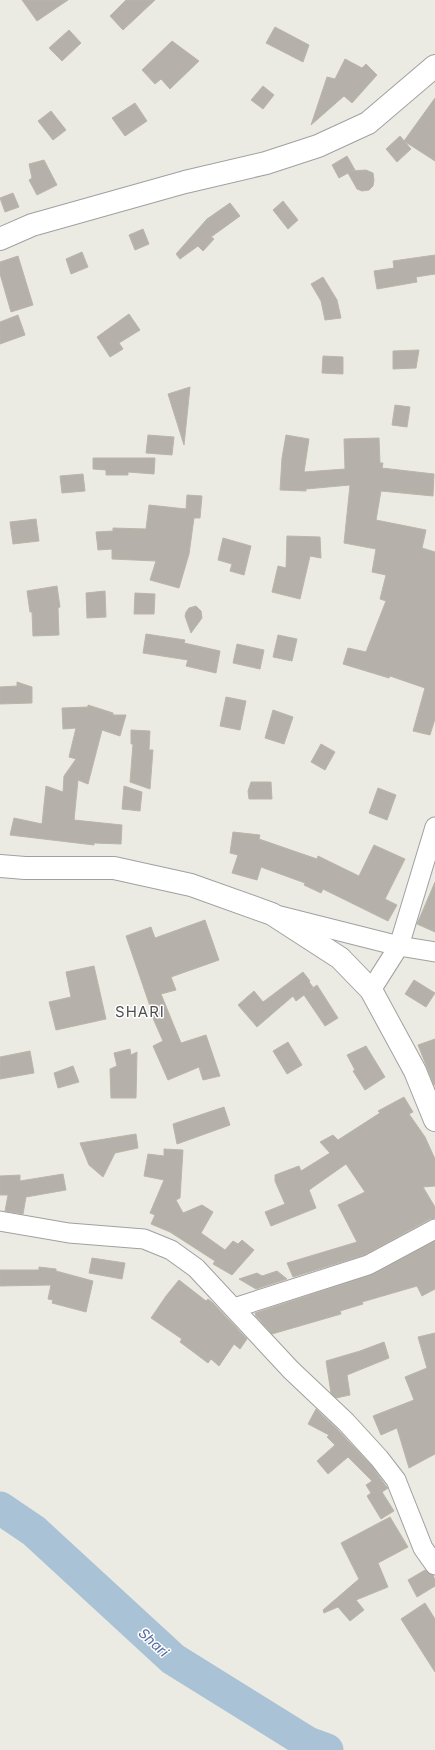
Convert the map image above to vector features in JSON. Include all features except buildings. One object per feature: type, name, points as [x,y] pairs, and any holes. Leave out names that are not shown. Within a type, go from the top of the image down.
[{"type":"street","points":[[0,239],[32,225],[185,182],[266,163],[318,146],[368,123],[435,66]]},
{"type":"street","points":[[371,990],[399,946],[435,828]]},
{"type":"street","points":[[0,866],[25,868],[114,868],[191,885],[272,914],[399,946],[435,952]]},
{"type":"street","points":[[272,914],[340,958],[371,990],[415,1071],[435,1120]]},
{"type":"street","points":[[0,1221],[69,1233],[144,1239],[171,1250],[196,1268],[291,1370],[346,1422],[379,1458],[396,1480],[423,1548],[435,1565]]},
{"type":"street","points":[[234,1308],[368,1265],[435,1229]]},
{"type":"waterway","name":"Shari","points":[[0,1508],[34,1531],[173,1659],[308,1743],[327,1750]]},
{"type":"district","name":"SHARI","points":[[140,1011]]}]
